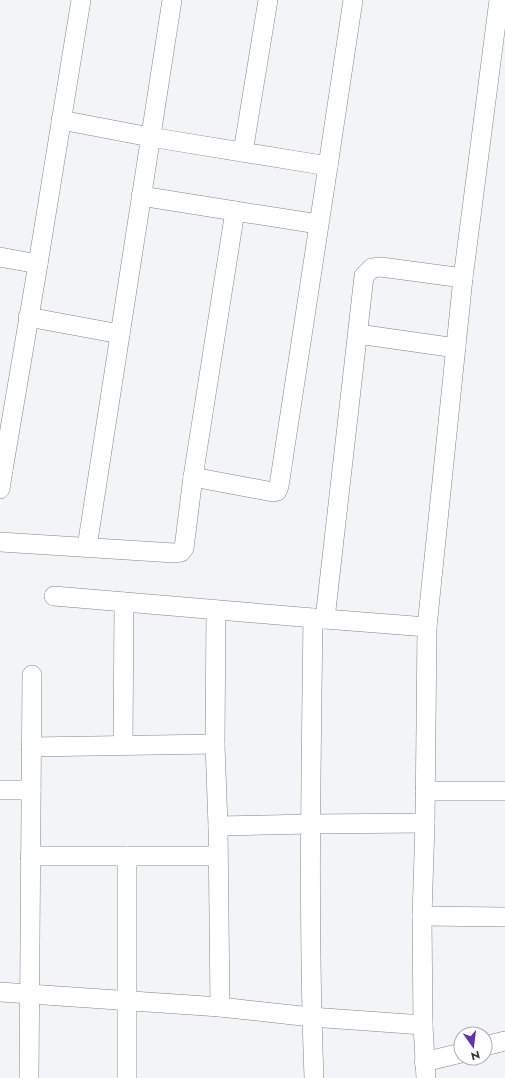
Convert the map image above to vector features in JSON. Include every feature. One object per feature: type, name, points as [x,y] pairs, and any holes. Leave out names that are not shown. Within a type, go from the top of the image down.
[{"type":"street","points":[[0,489],[1,470],[38,264],[81,0]]},
{"type":"street","points":[[87,547],[172,0]]},
{"type":"street","points":[[243,152],[268,0]]},
{"type":"street","points":[[193,476],[273,492],[277,491],[279,486],[353,0]]},
{"type":"street","points":[[453,1057],[425,1070],[422,916],[425,823],[427,627],[463,278],[499,0]]},
{"type":"street","points":[[61,120],[150,137],[328,166]]},
{"type":"street","points":[[141,196],[318,224]]},
{"type":"street","points":[[0,542],[174,553],[181,552],[184,548],[193,476],[235,211]]},
{"type":"street","points":[[0,257],[38,264]]},
{"type":"street","points":[[314,1078],[312,1017],[311,824],[319,618],[358,334],[364,276],[372,268],[381,266],[463,278]]},
{"type":"street","points":[[28,317],[120,334]]},
{"type":"street","points":[[358,334],[456,348]]},
{"type":"street","points":[[54,596],[427,627]]},
{"type":"street","points":[[123,745],[124,602]]},
{"type":"street","points":[[216,610],[215,744],[218,826],[220,1007]]},
{"type":"street","points":[[29,1078],[32,675]]},
{"type":"street","points":[[31,747],[215,744]]},
{"type":"street","points":[[0,790],[31,790]]},
{"type":"street","points":[[425,791],[505,791]]},
{"type":"street","points":[[218,826],[425,823]]},
{"type":"street","points":[[30,856],[218,856]]},
{"type":"street","points":[[127,856],[127,1078]]},
{"type":"street","points":[[422,916],[505,917]]},
{"type":"street","points":[[0,992],[220,1007],[312,1017],[423,1026]]},
{"type":"street","points":[[493,1044],[505,1041]]}]
